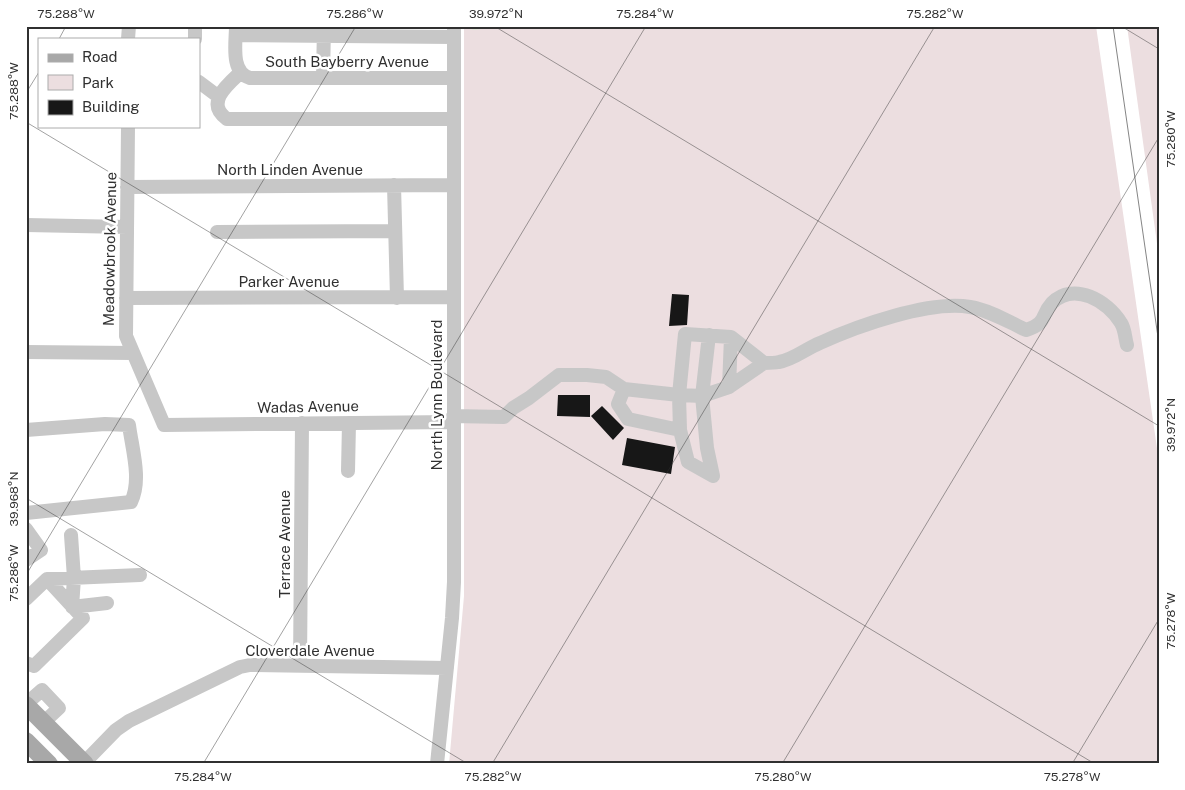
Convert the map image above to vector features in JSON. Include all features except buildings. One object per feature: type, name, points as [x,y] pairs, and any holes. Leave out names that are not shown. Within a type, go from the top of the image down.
[{"type":"main road","points":[[26,705],[84,763]]},
{"type":"street","points":[[453,118],[227,120],[221,115],[219,110],[219,97],[221,91],[240,73],[236,66],[236,31],[454,31]]},
{"type":"street","points":[[323,78],[324,31]]},
{"type":"street","name":"North Lynn Boulevard","points":[[437,764],[454,582],[454,31]]},
{"type":"street","name":"South Bayberry Avenue","points":[[240,73],[250,78],[453,78]]},
{"type":"street","points":[[200,83],[219,97]]},
{"type":"street","name":"Meadowbrook Avenue","points":[[128,128],[126,336],[164,425]]},
{"type":"street","name":"North Linden Avenue","points":[[127,187],[454,184]]},
{"type":"street","points":[[394,185],[397,298]]},
{"type":"street","points":[[26,225],[127,226]]},
{"type":"street","points":[[217,232],[395,231]]},
{"type":"street","points":[[680,430],[628,419],[618,404],[624,389],[702,396],[728,387],[764,363],[780,362],[859,327],[908,312],[960,306],[972,307],[1026,330],[1038,326],[1053,303],[1066,295],[1077,292],[1093,298],[1114,314],[1122,325],[1127,345]]},
{"type":"street","name":"Parker Avenue","points":[[126,298],[453,297]]},
{"type":"street","points":[[709,336],[702,396],[707,448],[713,476],[688,462],[680,430],[680,395],[685,334],[731,337],[764,363]]},
{"type":"street","points":[[728,387],[731,337]]},
{"type":"street","points":[[26,352],[133,352]]},
{"type":"street","name":"Wadas Avenue","points":[[164,425],[349,423],[504,417],[513,408],[559,375],[587,374],[606,377],[624,389]]},
{"type":"street","name":"Terrace Avenue","points":[[300,666],[302,423]]},
{"type":"street","points":[[348,471],[349,423]]},
{"type":"street","points":[[26,430],[105,424],[129,425],[136,477],[136,492],[131,502],[26,513]]},
{"type":"street","points":[[26,529],[41,550],[26,560]]},
{"type":"street","points":[[71,535],[74,578],[72,607]]},
{"type":"street","points":[[26,599],[47,579],[140,576]]},
{"type":"street","points":[[26,663],[34,666],[83,618],[47,579]]},
{"type":"street","points":[[72,607],[107,604]]},
{"type":"street","name":"Cloverdale Avenue","points":[[84,763],[116,730],[129,721],[240,667],[250,665],[447,668]]},
{"type":"green space","points":[[464,26],[1096,26],[1159,462],[1159,764],[449,764],[464,596]]},
{"type":"green space","points":[[1127,26],[1159,26],[1159,258]]},
{"type":"waterway","points":[[465,26],[474,28],[503,26]]},
{"type":"waterway","points":[[553,26],[558,26]]},
{"type":"tram line","points":[[1113,26],[1159,344]]}]
